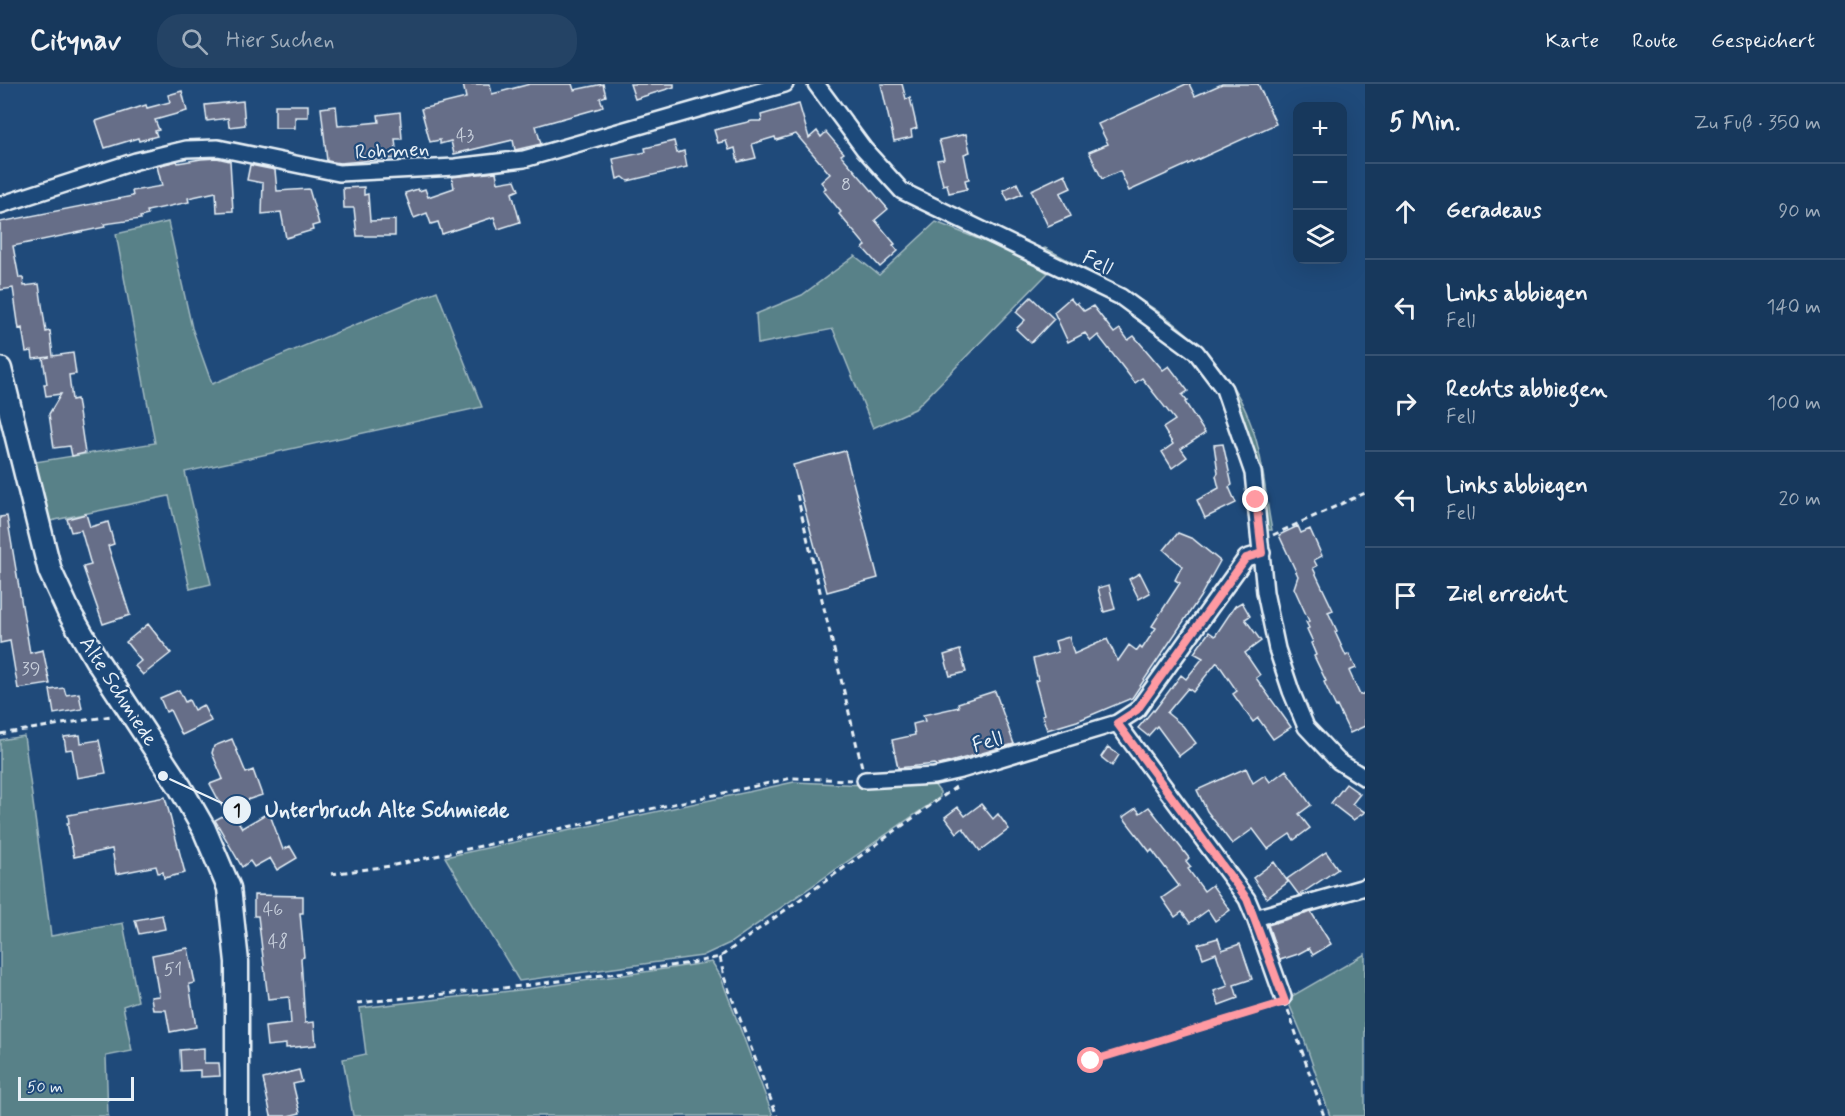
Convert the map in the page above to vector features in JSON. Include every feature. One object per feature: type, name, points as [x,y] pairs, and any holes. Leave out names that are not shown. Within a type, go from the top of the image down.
[{"type":"street","name":"Rohmen","points":[[0,205],[136,161],[186,149],[218,148],[339,174],[455,167],[524,159],[785,84]]},
{"type":"street","name":"Fell","points":[[816,84],[864,149],[902,191],[1121,297],[1196,352],[1224,389],[1252,473],[1265,592],[1277,649],[1306,727],[1338,761],[1365,778]]},
{"type":"street","name":"Alte Schmiede","points":[[0,369],[50,570],[75,622],[130,713],[185,795],[204,829],[229,888],[237,962],[237,1116]]},
{"type":"street","name":"Fell","points":[[865,780],[934,776],[975,767],[1117,723],[1137,710],[1246,558],[1261,547]]},
{"type":"street","points":[[1117,723],[1247,899],[1284,999]]},
{"type":"street","points":[[1254,918],[1365,887]]},
{"type":"path","points":[[1261,547],[1365,493]]},
{"type":"path","points":[[332,874],[412,861],[792,778],[865,780],[797,495]]},
{"type":"path","points":[[0,734],[130,713]]},
{"type":"path","points":[[357,1003],[522,986],[720,957],[967,779],[975,767]]},
{"type":"path","points":[[720,957],[724,976],[777,1116]]},
{"type":"path","points":[[1091,1061],[1284,999],[1324,1116]]},
{"type":"green space","points":[[168,222],[192,328],[212,384],[437,291],[482,407],[185,472],[211,584],[190,589],[169,496],[50,521],[35,462],[155,443],[116,234]]},
{"type":"green space","points":[[936,222],[1023,257],[1048,273],[915,409],[873,428],[833,329],[758,344],[756,314],[802,295],[855,256],[879,275]]},
{"type":"green space","points":[[1045,248],[1108,281],[1167,318],[1194,340],[1217,365],[1237,394],[1252,427],[1262,465],[1272,530],[1264,527],[1235,414],[1181,338],[1039,250]]},
{"type":"green space","points":[[24,736],[51,936],[123,923],[138,1001],[123,1006],[132,1051],[106,1056],[108,1116],[0,1116],[0,740]]},
{"type":"green space","points":[[794,782],[889,786],[933,783],[940,792],[940,797],[730,943],[702,956],[519,981],[445,857]]},
{"type":"green space","points":[[1365,954],[1365,1116],[1330,1116],[1304,1039],[1287,999]]},
{"type":"green space","points":[[712,962],[720,975],[773,1116],[353,1116],[343,1059],[366,1054],[360,1008],[528,989]]},
{"type":"building","points":[[463,84],[490,84],[492,94],[530,84],[572,84],[574,90],[603,84],[606,96],[600,98],[603,106],[600,108],[536,126],[541,144],[515,150],[513,140],[454,154],[451,141],[440,144],[440,140],[430,142],[421,109],[466,98]]},
{"type":"building","points":[[630,84],[674,84],[674,87],[635,99]]},
{"type":"building","points":[[881,84],[902,84],[906,99],[910,98],[917,128],[911,130],[912,137],[894,141]]},
{"type":"building","points":[[1189,84],[1195,96],[1222,84],[1258,84],[1276,124],[1129,191],[1120,171],[1102,179],[1089,152],[1108,144],[1098,124]]},
{"type":"building","points":[[182,91],[187,111],[155,120],[159,130],[155,131],[157,136],[139,141],[138,138],[105,148],[96,121],[146,105],[147,108],[170,102],[168,95]]},
{"type":"building","points":[[243,101],[245,125],[229,127],[228,118],[207,121],[205,105]]},
{"type":"building","points":[[799,104],[809,138],[817,131],[821,137],[826,132],[844,153],[841,155],[888,209],[875,220],[898,251],[880,267],[863,248],[866,246],[839,214],[841,212],[823,190],[826,188],[821,182],[830,174],[796,134],[752,144],[756,158],[738,162],[735,148],[729,150],[726,141],[718,143],[714,130],[752,121],[762,121],[761,115]]},
{"type":"building","points":[[275,105],[308,105],[308,117],[295,117],[295,128],[275,128]]},
{"type":"building","points":[[336,106],[338,126],[379,122],[378,115],[400,112],[402,139],[395,139],[397,158],[340,163],[327,161],[321,108]]},
{"type":"building","points":[[966,134],[970,152],[964,154],[969,179],[965,180],[967,189],[949,193],[947,184],[943,185],[937,160],[944,159],[939,140]]},
{"type":"building","points":[[674,141],[677,153],[684,151],[687,167],[628,181],[623,177],[617,179],[613,159],[646,152],[645,148]]},
{"type":"building","points":[[217,158],[230,161],[233,211],[217,212],[216,192],[188,198],[189,202],[147,211],[148,215],[140,217],[141,219],[104,224],[105,227],[13,246],[19,278],[23,278],[24,286],[39,284],[46,332],[50,331],[53,356],[73,353],[76,374],[69,375],[72,400],[77,399],[85,453],[72,456],[70,446],[54,448],[49,414],[61,394],[46,396],[44,384],[47,384],[43,358],[50,357],[33,359],[32,351],[26,352],[22,328],[19,329],[13,288],[0,290],[0,222],[133,196],[132,191],[162,186],[157,166],[177,161],[178,163]]},
{"type":"building","points":[[250,165],[275,170],[277,191],[309,189],[319,224],[312,226],[313,230],[286,238],[281,212],[262,214],[263,183],[247,180]]},
{"type":"building","points":[[496,172],[498,183],[515,180],[519,190],[512,193],[520,222],[498,229],[494,217],[442,234],[438,222],[431,224],[427,213],[414,218],[405,193],[425,189],[428,197],[454,188],[452,177]]},
{"type":"building","points":[[1065,174],[1071,188],[1060,193],[1071,216],[1048,226],[1031,190]]},
{"type":"building","points":[[1017,183],[1022,194],[1008,200],[1003,190]]},
{"type":"building","points":[[364,187],[364,195],[368,194],[370,221],[395,220],[395,236],[357,236],[354,208],[344,208],[343,188]]},
{"type":"building","points":[[1031,297],[1054,319],[1031,343],[1016,329],[1025,320],[1016,312]]},
{"type":"building","points":[[1070,298],[1084,311],[1093,306],[1114,333],[1120,329],[1128,340],[1134,336],[1163,370],[1169,366],[1188,391],[1182,395],[1205,433],[1181,449],[1187,457],[1172,468],[1162,452],[1173,444],[1163,428],[1175,420],[1142,378],[1135,383],[1098,335],[1091,341],[1085,333],[1068,342],[1054,312]]},
{"type":"building","points":[[1223,444],[1232,485],[1229,487],[1236,503],[1205,518],[1197,500],[1219,488],[1214,445]]},
{"type":"building","points":[[845,451],[878,578],[827,592],[793,465]]},
{"type":"building","points":[[86,514],[90,527],[108,522],[114,544],[108,546],[130,615],[103,624],[83,567],[91,565],[81,530],[71,532],[67,519]]},
{"type":"building","points":[[7,516],[30,653],[43,650],[50,684],[18,689],[10,641],[0,643],[0,517]]},
{"type":"building","points":[[1298,526],[1301,533],[1310,529],[1322,556],[1314,560],[1317,566],[1313,568],[1333,610],[1328,612],[1337,631],[1335,632],[1346,656],[1349,654],[1356,668],[1349,671],[1360,695],[1365,693],[1365,726],[1350,733],[1330,695],[1314,656],[1316,655],[1311,643],[1313,642],[1306,622],[1309,621],[1294,588],[1298,576],[1279,535]]},
{"type":"building","points":[[1178,533],[1193,539],[1220,561],[1200,597],[1132,698],[1077,721],[1047,730],[1035,681],[1038,680],[1033,659],[1058,652],[1055,641],[1069,637],[1074,654],[1107,639],[1118,661],[1129,645],[1137,651],[1140,647],[1142,649],[1156,628],[1152,626],[1180,583],[1175,580],[1182,566],[1164,550]]},
{"type":"building","points":[[1140,573],[1150,593],[1139,599],[1129,579]]},
{"type":"building","points":[[1109,585],[1115,609],[1104,612],[1098,588]]},
{"type":"building","points":[[1242,602],[1250,616],[1245,619],[1261,641],[1245,653],[1260,675],[1256,678],[1291,727],[1273,739],[1258,718],[1253,722],[1233,694],[1237,691],[1217,662],[1193,692],[1188,688],[1167,713],[1183,726],[1196,743],[1179,756],[1157,726],[1148,736],[1138,728],[1181,675],[1186,679],[1203,658],[1194,653],[1209,632],[1215,636],[1235,606]]},
{"type":"building","points":[[148,624],[171,653],[143,675],[135,666],[141,661],[126,642]]},
{"type":"building","points":[[960,650],[966,672],[950,676],[944,655]]},
{"type":"building","points":[[64,688],[66,695],[79,693],[82,709],[54,714],[50,690]]},
{"type":"building","points":[[179,690],[185,702],[189,700],[194,710],[203,705],[211,721],[182,735],[170,710],[166,712],[160,698]]},
{"type":"building","points":[[995,691],[1014,744],[936,766],[935,764],[898,768],[892,740],[915,735],[913,724],[925,721],[923,715],[959,707],[958,703]]},
{"type":"building","points":[[80,735],[81,743],[99,740],[106,773],[77,778],[72,749],[66,750],[64,737]]},
{"type":"building","points":[[232,739],[246,773],[253,770],[262,795],[223,808],[210,784],[223,779],[212,753],[214,746]]},
{"type":"building","points":[[1108,747],[1119,755],[1112,766],[1101,757]]},
{"type":"building","points":[[1246,768],[1253,783],[1265,775],[1270,782],[1286,770],[1311,805],[1299,814],[1310,828],[1294,840],[1290,834],[1268,849],[1253,829],[1232,844],[1207,811],[1197,790]]},
{"type":"building","points":[[1346,784],[1360,794],[1352,804],[1365,812],[1353,820],[1331,803]]},
{"type":"building","points":[[165,797],[185,873],[164,878],[163,872],[158,873],[156,866],[116,874],[112,849],[74,857],[67,823],[69,823],[68,815]]},
{"type":"building","points":[[981,804],[993,819],[998,814],[1009,829],[980,851],[963,828],[957,833],[945,817],[958,807],[965,816]]},
{"type":"building","points":[[1149,807],[1189,858],[1186,861],[1191,867],[1188,869],[1204,891],[1212,885],[1230,910],[1215,921],[1208,910],[1190,923],[1182,912],[1175,917],[1162,898],[1179,886],[1123,817],[1136,808],[1140,813]]},
{"type":"building","points":[[232,811],[242,828],[269,812],[283,850],[290,846],[297,858],[277,870],[270,858],[254,867],[250,861],[242,867],[215,820]]},
{"type":"building","points":[[1326,852],[1338,869],[1299,895],[1287,879]]},
{"type":"building","points":[[1274,862],[1288,882],[1267,898],[1253,878]]},
{"type":"building","points":[[254,895],[303,896],[303,913],[300,913],[304,957],[301,958],[305,1023],[314,1022],[316,1045],[286,1048],[286,1044],[267,1046],[265,1027],[291,1024],[289,997],[268,999],[258,916],[254,916]]},
{"type":"building","points":[[1311,912],[1331,944],[1313,955],[1309,948],[1280,960],[1268,925]]},
{"type":"building","points":[[162,915],[165,929],[139,934],[135,920]]},
{"type":"building","points":[[1218,938],[1222,950],[1240,944],[1252,979],[1234,985],[1238,998],[1219,1005],[1214,991],[1228,986],[1216,953],[1203,958],[1198,944]]},
{"type":"building","points":[[188,948],[195,983],[189,984],[196,1027],[170,1032],[166,1010],[153,1010],[151,997],[159,996],[152,955]]},
{"type":"building","points":[[204,1048],[204,1063],[219,1063],[220,1076],[200,1077],[200,1070],[181,1071],[180,1050]]},
{"type":"building","points":[[299,1070],[302,1082],[293,1084],[300,1113],[271,1116],[263,1079]]},
{"type":"place","name":"Unterbruch Alte Schmiede","points":[[163,776]]},
{"type":"route","points":[[1091,1061],[1285,1002],[1247,899],[1117,723],[1137,710],[1246,558],[1262,553],[1256,500]]}]
